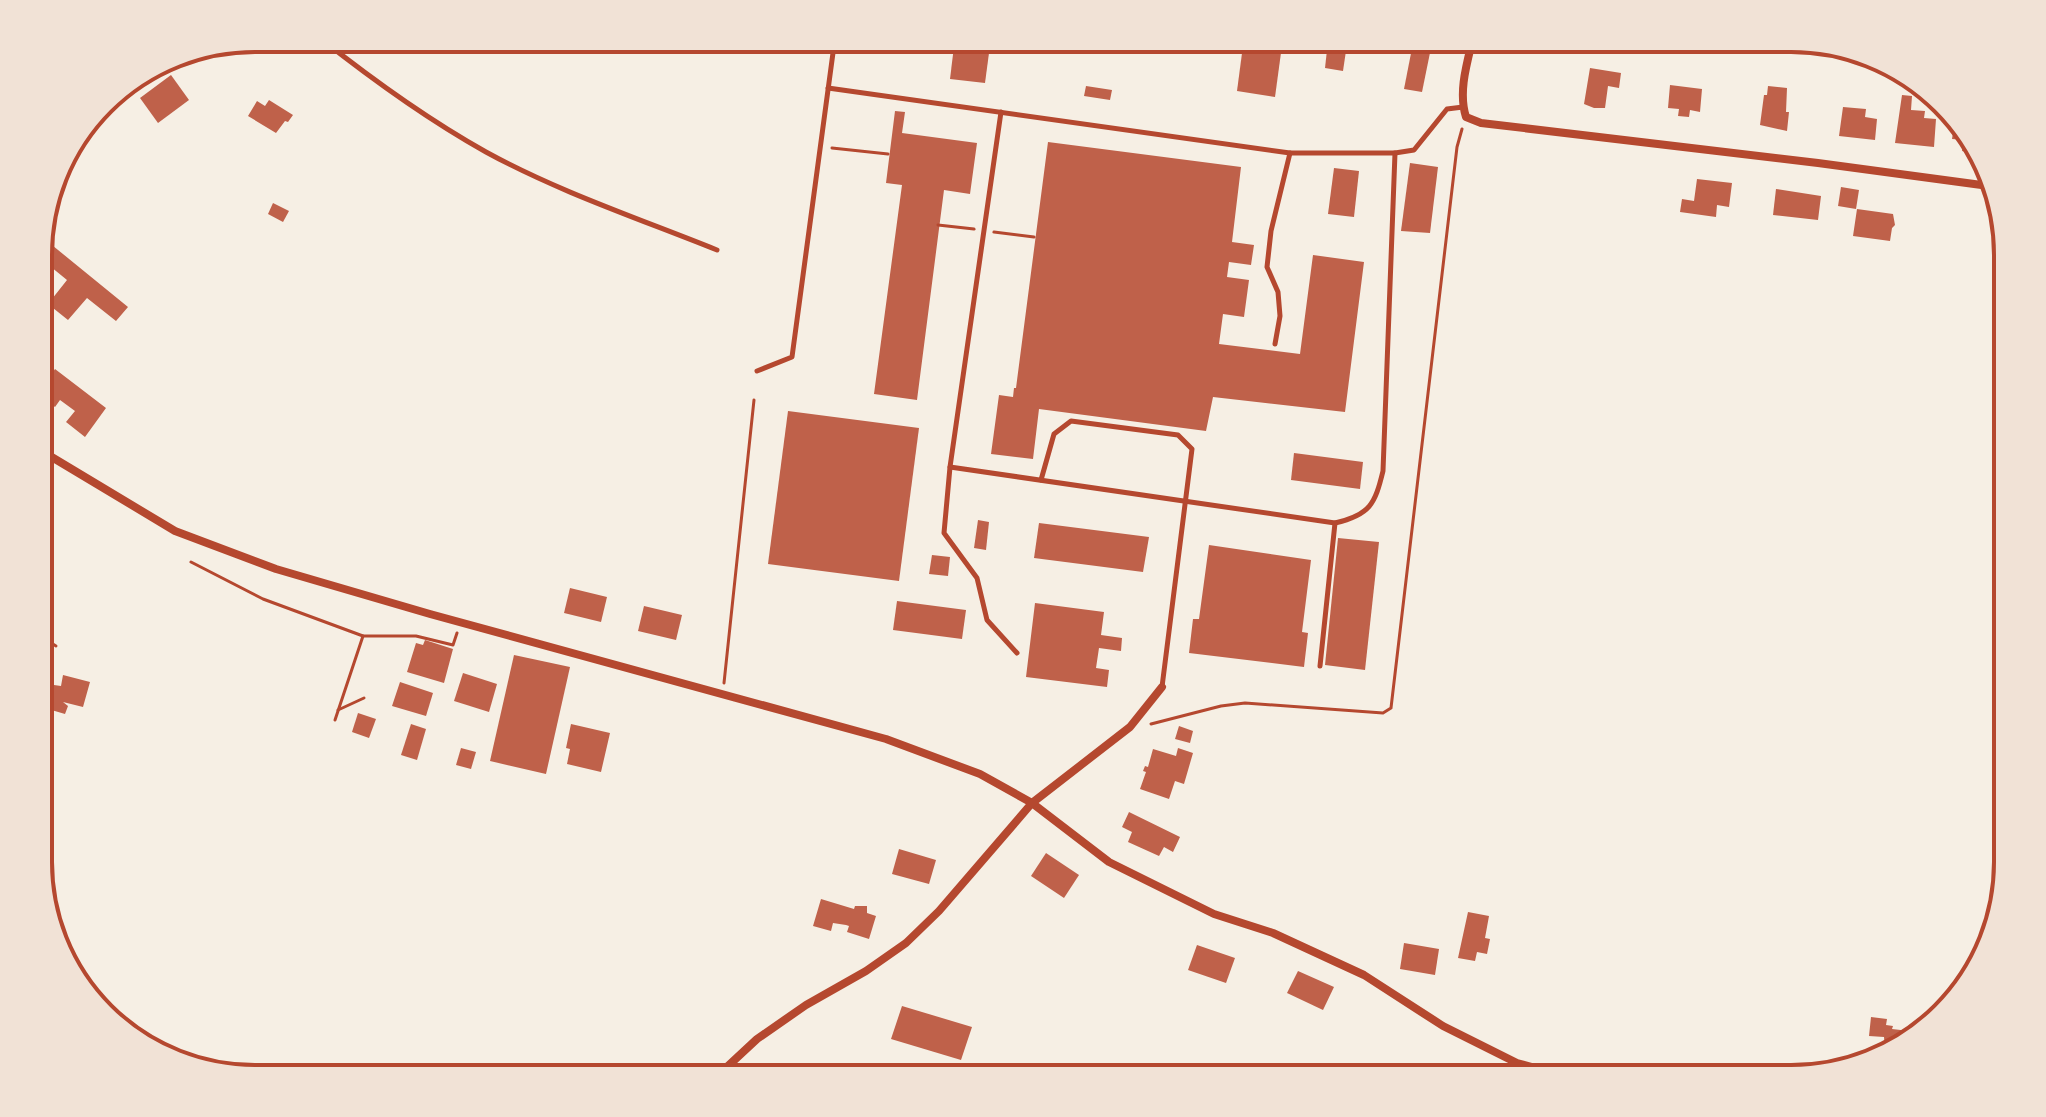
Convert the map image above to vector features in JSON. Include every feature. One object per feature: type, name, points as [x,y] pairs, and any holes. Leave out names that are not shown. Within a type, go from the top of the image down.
[{"type":"street","points":[[1470,52],[1463,107],[1466,117],[1481,123],[1982,185]]},
{"type":"street","points":[[52,457],[175,531],[276,569],[886,739],[980,774],[1032,803],[1109,862],[1214,914],[1273,933],[1364,975],[1443,1026],[1524,1065]]},
{"type":"street","points":[[729,1065],[757,1039],[806,1005],[866,971],[906,943],[939,911],[1032,803],[1130,727],[1162,687]]},
{"type":"lane","points":[[338,52],[383,88],[487,152],[562,188],[717,250]]},
{"type":"lane","points":[[757,371],[792,357],[833,52]]},
{"type":"lane","points":[[828,88],[1290,153],[1395,153],[1414,150],[1447,109],[1463,107]]},
{"type":"lane","points":[[1001,112],[950,467],[944,533],[977,578],[987,620],[1017,653]]},
{"type":"lane","points":[[1275,344],[1280,316],[1278,292],[1267,267],[1271,231],[1290,153]]},
{"type":"lane","points":[[950,467],[1335,523],[1358,518],[1376,500],[1383,471],[1395,153]]},
{"type":"lane","points":[[1041,480],[1054,434],[1071,421],[1178,435],[1192,449],[1162,687]]},
{"type":"lane","points":[[1320,666],[1335,523]]},
{"type":"path","points":[[820,146],[888,154]]},
{"type":"path","points":[[722,693],[754,400]]},
{"type":"path","points":[[191,562],[263,599],[363,636],[416,636],[453,645],[460,622]]},
{"type":"path","points":[[335,720],[363,636]]},
{"type":"path","points":[[52,644],[56,646]]},
{"type":"path","points":[[338,710],[364,698]]},
{"type":"building","points":[[953,52],[989,52],[985,83],[950,79]]},
{"type":"building","points":[[1242,52],[1281,52],[1275,97],[1237,91]]},
{"type":"building","points":[[1327,52],[1346,52],[1343,71],[1325,68]]},
{"type":"building","points":[[1411,52],[1430,52],[1422,92],[1404,89]]},
{"type":"building","points":[[1590,68],[1621,73],[1619,88],[1608,86],[1605,108],[1584,104]]},
{"type":"building","points":[[171,75],[189,100],[158,123],[140,98]]},
{"type":"building","points":[[1670,85],[1702,89],[1700,112],[1690,110],[1689,117],[1678,116],[1679,109],[1668,108]]},
{"type":"building","points":[[1086,86],[1112,90],[1110,100],[1084,96]]},
{"type":"building","points":[[1768,86],[1787,88],[1787,131],[1760,125]]},
{"type":"building","points":[[1902,95],[1912,96],[1911,110],[1925,111],[1924,118],[1936,119],[1934,147],[1895,143]]},
{"type":"building","points":[[269,100],[293,115],[276,133],[248,116],[257,101],[265,106]]},
{"type":"building","points":[[1843,107],[1866,109],[1865,117],[1877,119],[1875,140],[1839,136]]},
{"type":"building","points":[[895,111],[905,112],[902,133],[977,143],[970,194],[944,190],[917,400],[874,394],[902,185],[886,183]]},
{"type":"building","points":[[1048,142],[1241,167],[1232,242],[1254,245],[1251,265],[1229,262],[1227,277],[1249,280],[1244,317],[1223,314],[1219,344],[1300,354],[1313,255],[1364,262],[1345,412],[1213,397],[1206,431],[1039,409],[1033,459],[991,454],[999,395],[1013,397],[1016,388]]},
{"type":"building","points":[[1410,163],[1438,167],[1430,233],[1401,231]]},
{"type":"building","points":[[1334,168],[1359,171],[1354,217],[1328,214]]},
{"type":"building","points":[[1697,179],[1732,183],[1729,207],[1717,205],[1716,217],[1680,212],[1682,199],[1694,201]]},
{"type":"building","points":[[1841,187],[1859,190],[1856,209],[1838,206]]},
{"type":"building","points":[[1776,189],[1821,196],[1818,220],[1773,215]]},
{"type":"building","points":[[273,203],[289,211],[283,222],[268,214]]},
{"type":"building","points":[[1857,209],[1893,214],[1895,225],[1890,241],[1853,236]]},
{"type":"building","points":[[52,245],[128,307],[116,321],[87,298],[68,320],[52,307],[52,299],[67,280],[52,268]]},
{"type":"building","points":[[55,369],[106,408],[85,437],[66,422],[75,411],[60,400],[55,407],[52,405],[52,373]]},
{"type":"building","points":[[788,411],[919,428],[899,581],[768,564]]},
{"type":"building","points":[[1294,453],[1363,462],[1360,489],[1291,480]]},
{"type":"building","points":[[978,520],[989,522],[986,550],[974,548]]},
{"type":"building","points":[[1039,523],[1149,537],[1143,572],[1034,558]]},
{"type":"building","points":[[1338,538],[1379,542],[1365,670],[1325,665]]},
{"type":"building","points":[[1209,545],[1311,560],[1302,632],[1308,633],[1304,667],[1189,653],[1193,619],[1199,619]]},
{"type":"building","points":[[932,555],[950,557],[948,576],[929,574]]},
{"type":"building","points":[[570,588],[607,597],[601,622],[564,613]]},
{"type":"building","points":[[897,601],[966,610],[962,639],[893,630]]},
{"type":"building","points":[[1035,603],[1104,612],[1101,635],[1122,638],[1121,651],[1099,648],[1096,668],[1109,670],[1107,687],[1026,677]]},
{"type":"building","points":[[644,606],[682,615],[676,640],[638,631]]},
{"type":"building","points":[[425,640],[453,649],[444,683],[407,672],[416,643],[423,645]]},
{"type":"building","points":[[514,655],[570,667],[546,774],[490,761]]},
{"type":"building","points":[[463,673],[497,684],[489,712],[454,701]]},
{"type":"building","points":[[63,675],[90,682],[83,707],[63,702],[68,706],[65,714],[52,710],[54,685],[61,686]]},
{"type":"building","points":[[400,682],[433,693],[426,716],[392,706]]},
{"type":"building","points":[[358,713],[376,719],[369,738],[352,732]]},
{"type":"building","points":[[411,724],[426,729],[417,760],[401,755]]},
{"type":"building","points":[[571,724],[610,733],[601,772],[567,764],[570,749],[566,748]]},
{"type":"building","points":[[1179,726],[1193,731],[1190,743],[1175,739]]},
{"type":"building","points":[[461,748],[476,752],[471,769],[456,765]]},
{"type":"building","points":[[1178,748],[1193,753],[1184,784],[1175,781],[1169,799],[1140,789],[1146,772],[1143,771],[1145,766],[1148,767],[1153,749],[1176,756]]},
{"type":"building","points":[[1129,812],[1180,837],[1173,852],[1164,847],[1159,856],[1128,842],[1132,832],[1122,827]]},
{"type":"building","points":[[899,849],[936,860],[929,884],[892,874]]},
{"type":"building","points":[[1046,853],[1079,875],[1064,898],[1031,876]]},
{"type":"building","points":[[821,899],[854,909],[855,906],[867,906],[867,913],[876,916],[869,939],[847,932],[849,926],[846,925],[833,923],[831,931],[813,926]]},
{"type":"building","points":[[1468,912],[1489,916],[1485,938],[1490,939],[1487,954],[1477,952],[1475,961],[1458,958]]},
{"type":"building","points":[[1404,943],[1439,949],[1435,975],[1400,969]]},
{"type":"building","points":[[1197,945],[1235,958],[1226,983],[1188,970]]},
{"type":"building","points":[[1298,971],[1334,987],[1323,1010],[1287,993]]},
{"type":"building","points":[[902,1006],[972,1027],[961,1060],[891,1039]]},
{"type":"building","points":[[1871,1017],[1887,1019],[1886,1025],[1893,1026],[1892,1029],[1905,1030],[1884,1042],[1884,1037],[1869,1036]]}]
